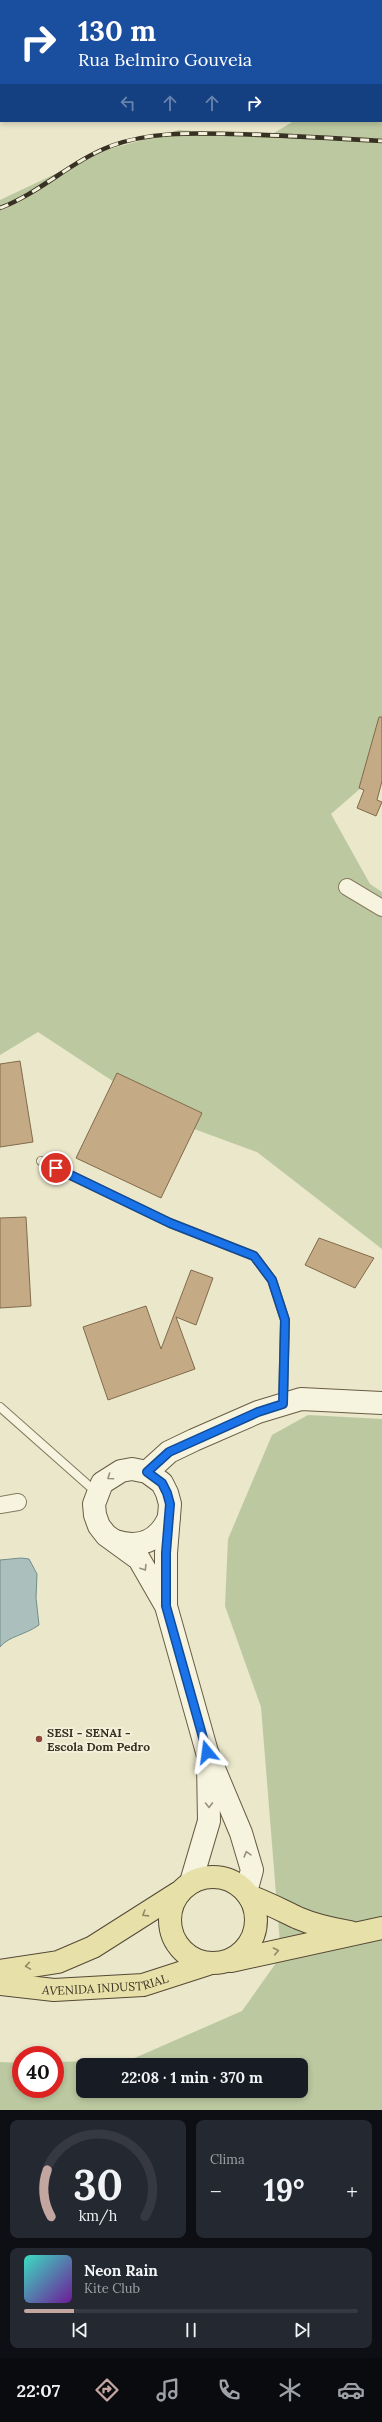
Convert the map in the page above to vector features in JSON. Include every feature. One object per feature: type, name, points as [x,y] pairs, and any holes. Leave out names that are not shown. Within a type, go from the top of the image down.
[{"type":"main road","points":[[205,1877],[220,1877],[235,1882],[248,1894],[255,1911],[254,1933],[250,1943],[239,1955],[216,1963],[191,1958],[177,1945],[170,1928],[170,1910],[185,1888],[205,1877]]},
{"type":"main road","name":"AVENIDA INDUSTRIAL","points":[[0,1971],[58,1962],[93,1947],[185,1888]]},
{"type":"main road","name":"AVENIDA INDUSTRIAL","points":[[248,1894],[299,1918],[330,1929],[359,1934]]},
{"type":"main road","name":"AVENIDA INDUSTRIAL","points":[[0,1984],[54,1990],[143,1985],[216,1963],[382,1928]]},
{"type":"street","points":[[347,887],[382,908]]},
{"type":"street","points":[[147,1472],[169,1452],[258,1412],[283,1404],[301,1399],[382,1403]]},
{"type":"street","points":[[166,1606],[166,1553],[170,1504],[167,1493],[162,1483],[147,1472],[132,1469],[121,1471],[106,1479],[97,1493],[94,1504],[99,1526],[106,1535],[139,1559],[166,1606],[207,1752],[241,1833],[252,1870],[248,1894]]},
{"type":"street","points":[[0,1506],[18,1502]]},
{"type":"street","points":[[116,1541],[138,1545],[148,1541],[165,1526],[169,1516]]},
{"type":"street","points":[[185,1888],[209,1821],[207,1752]]},
{"type":"lane","points":[[41,1161],[170,1223],[254,1256],[272,1280],[285,1320],[283,1404]]},
{"type":"lane","points":[[0,1407],[97,1493]]},
{"type":"green space","points":[[292,122],[382,122],[382,773],[377,774],[331,814],[370,884],[382,892],[382,1249],[257,1152],[175,1122],[38,1032],[0,1055],[0,200],[106,150],[179,130],[267,137]]},
{"type":"green space","points":[[308,1415],[382,1419],[382,2110],[0,2110],[0,2062],[12,2063],[12,2098],[64,2098],[64,2062],[76,2061],[76,2098],[308,2098],[308,2058],[135,2058],[242,2011],[281,1956],[261,1707],[225,1606],[228,1539],[272,1435]]},
{"type":"shaded area","points":[[21,1558],[29,1559],[37,1574],[36,1598],[39,1625],[8,1640],[0,1647],[0,1560]]},
{"type":"building","points":[[379,717],[382,717],[382,781],[377,800],[382,802],[376,816],[357,808],[364,790],[359,788]]},
{"type":"building","points":[[20,1061],[33,1142],[0,1147],[0,1064]]},
{"type":"building","points":[[117,1073],[202,1113],[161,1198],[76,1158]]},
{"type":"building","points":[[26,1217],[31,1306],[0,1308],[0,1218]]},
{"type":"building","points":[[319,1238],[374,1258],[355,1288],[305,1265]]},
{"type":"building","points":[[191,1270],[213,1278],[196,1325],[176,1317],[195,1369],[108,1400],[83,1327],[146,1306],[161,1349]]},
{"type":"railway","points":[[0,208],[29,194],[96,152],[125,141],[140,138],[170,134],[216,134],[382,141]]},
{"type":"place","name":"SESI - SENAI - Escola Dom Pedro","points":[[39,1739]]},
{"type":"route","points":[[56,1168],[170,1223],[254,1256],[272,1280],[285,1320],[283,1404],[258,1412],[169,1452],[147,1472],[162,1483],[170,1504],[166,1553],[166,1606],[207,1752]]}]
